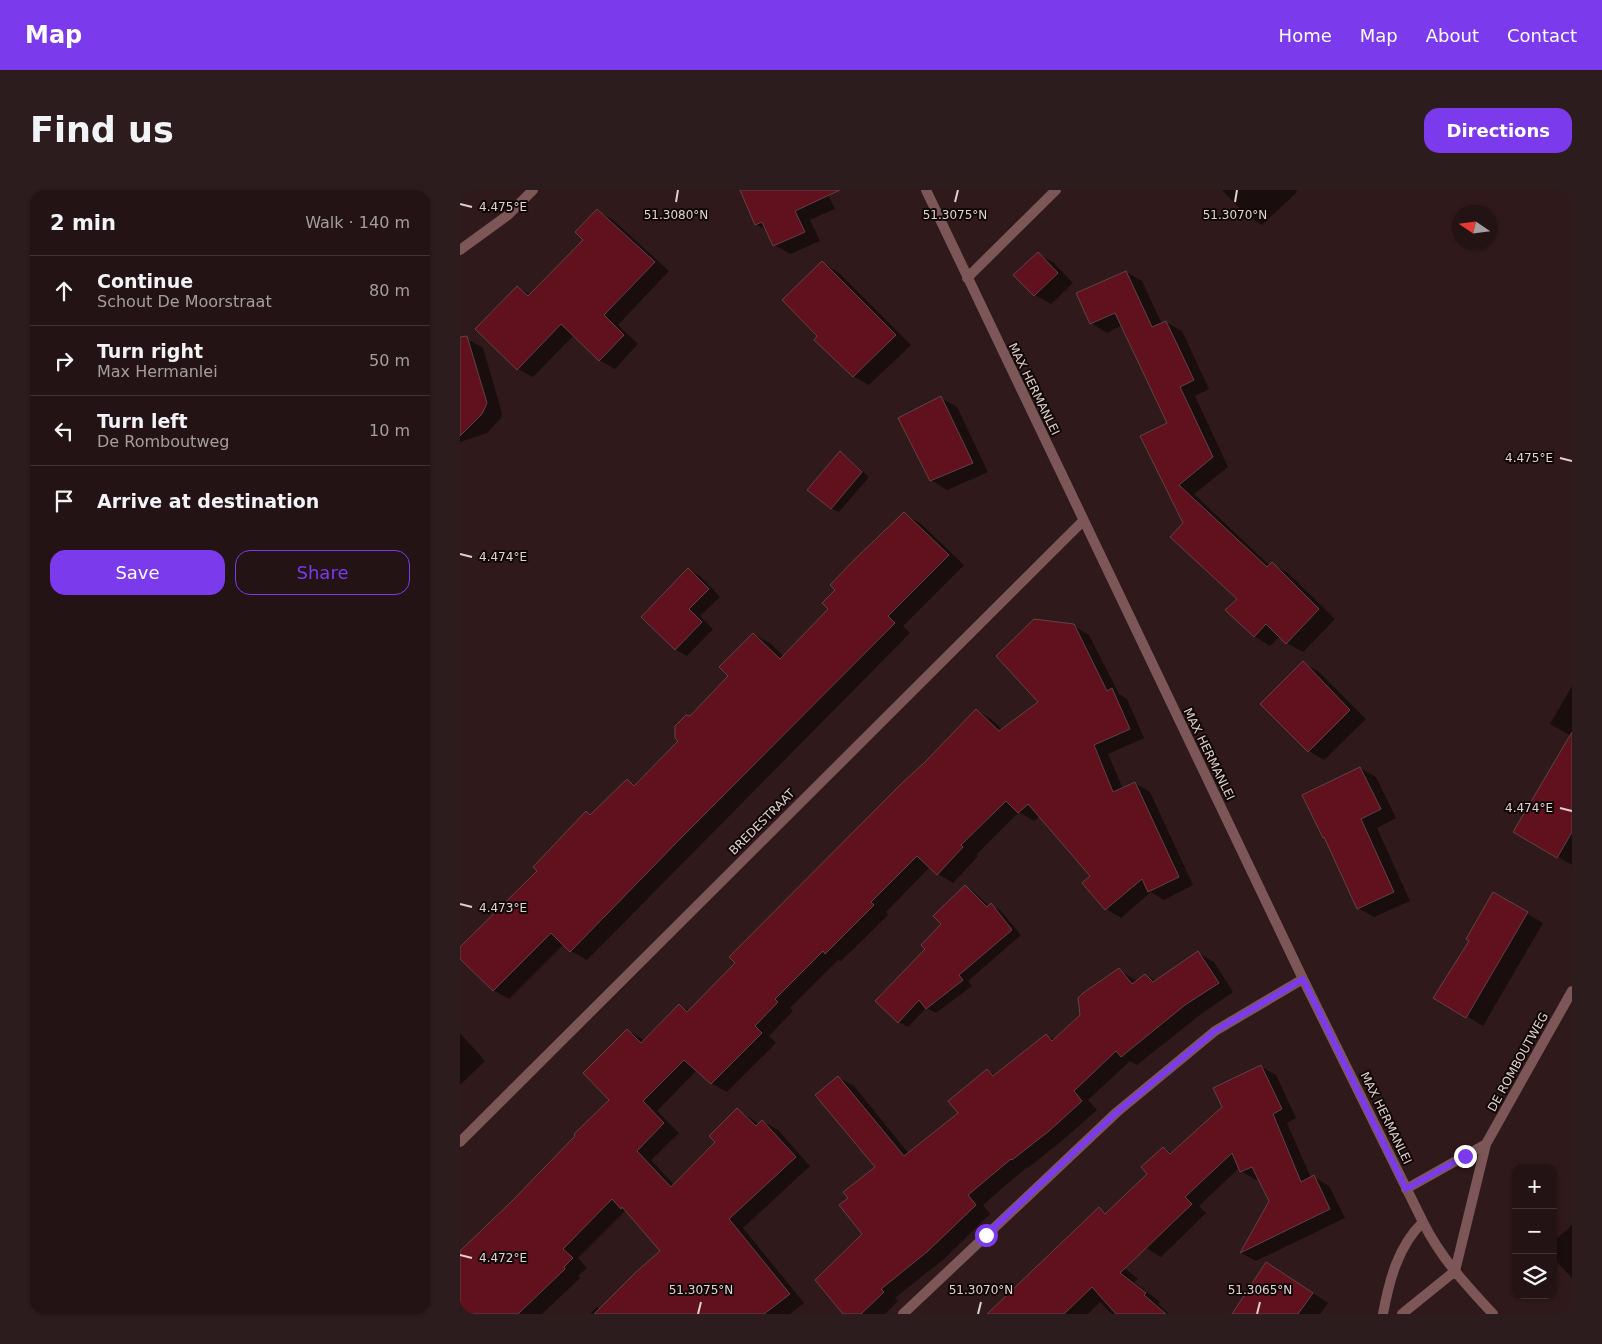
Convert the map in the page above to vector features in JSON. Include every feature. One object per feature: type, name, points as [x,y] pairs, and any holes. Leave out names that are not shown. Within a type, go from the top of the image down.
[{"type":"street","points":[[460,250],[508,215],[533,190]]},
{"type":"street","name":"MAX HERMANLEI","points":[[926,190],[1303,979],[1406,1189],[1434,1243],[1455,1271],[1493,1314]]},
{"type":"street","points":[[967,278],[1056,190]]},
{"type":"street","name":"BREDESTRAAT","points":[[460,1142],[1083,521]]},
{"type":"street","points":[[903,1314],[1117,1112],[1215,1031],[1303,979]]},
{"type":"street","name":"DE ROMBOUTWEG","points":[[1455,1271],[1486,1144],[1572,991]]},
{"type":"street","points":[[1406,1189],[1486,1144]]},
{"type":"street","points":[[1383,1314],[1390,1282],[1406,1240],[1423,1222]]},
{"type":"street","points":[[1402,1314],[1455,1271]]},
{"type":"building","points":[[740,190],[840,190],[795,211],[805,232],[773,246],[762,222],[755,225]]},
{"type":"building","points":[[597,209],[655,262],[604,315],[624,335],[599,361],[561,324],[517,370],[475,329],[517,286],[528,296],[583,240],[575,232]]},
{"type":"building","points":[[1038,252],[1058,273],[1034,296],[1013,275]]},
{"type":"building","points":[[822,261],[896,335],[853,377],[814,340],[817,336],[782,300]]},
{"type":"building","points":[[1126,271],[1152,327],[1166,321],[1194,380],[1180,387],[1213,457],[1179,485],[1267,567],[1272,562],[1319,609],[1286,644],[1266,624],[1254,637],[1225,610],[1237,599],[1170,537],[1183,523],[1140,436],[1167,423],[1115,313],[1090,324],[1076,293]]},
{"type":"building","points":[[467,336],[487,403],[482,414],[460,436],[460,337]]},
{"type":"building","points":[[941,396],[973,463],[930,481],[898,418]]},
{"type":"building","points":[[840,451],[862,472],[831,509],[807,490]]},
{"type":"building","points":[[904,512],[949,555],[888,616],[895,623],[570,952],[551,933],[493,991],[460,959],[460,947],[537,871],[533,867],[586,811],[590,815],[627,779],[634,786],[678,741],[675,738],[675,726],[686,715],[690,716],[728,676],[719,667],[753,633],[780,659],[828,609],[822,603],[835,590],[830,585]]},
{"type":"building","points":[[688,568],[709,589],[689,609],[702,622],[675,650],[641,617]]},
{"type":"building","points":[[1034,619],[1074,624],[1107,691],[1112,688],[1130,729],[1094,745],[1113,792],[1135,782],[1179,877],[1148,892],[1142,879],[1105,910],[1082,883],[1090,876],[1028,804],[1018,813],[1006,801],[961,845],[963,847],[937,875],[917,856],[871,902],[874,905],[825,954],[823,951],[775,999],[778,1002],[755,1026],[762,1033],[711,1084],[684,1060],[643,1101],[664,1123],[637,1151],[671,1187],[715,1142],[709,1136],[737,1108],[756,1126],[762,1120],[796,1157],[729,1219],[790,1294],[764,1314],[594,1314],[660,1251],[622,1207],[621,1209],[612,1199],[563,1249],[573,1258],[564,1267],[565,1269],[518,1314],[460,1314],[460,1251],[513,1200],[575,1136],[574,1134],[609,1100],[583,1073],[627,1029],[641,1043],[679,1004],[687,1012],[735,963],[729,957],[976,709],[999,731],[1038,702],[996,656]]},
{"type":"building","points":[[1303,661],[1350,710],[1308,752],[1260,704]]},
{"type":"building","points":[[1572,732],[1572,832],[1557,858],[1513,832]]},
{"type":"building","points":[[1360,767],[1381,809],[1361,819],[1394,892],[1357,909],[1324,837],[1302,795]]},
{"type":"building","points":[[965,885],[987,907],[991,903],[1012,930],[959,975],[963,980],[926,1009],[919,1000],[898,1023],[875,1001],[925,949],[921,945],[941,924],[933,916]]},
{"type":"building","points":[[1493,892],[1528,912],[1466,1018],[1433,998],[1469,941],[1466,939]]},
{"type":"building","points":[[1198,951],[1219,983],[1185,1005],[1121,1057],[1116,1051],[1074,1091],[1082,1101],[1049,1131],[1011,1159],[968,1195],[976,1205],[928,1251],[881,1289],[884,1292],[861,1314],[843,1314],[815,1280],[862,1234],[839,1205],[848,1198],[843,1192],[875,1167],[815,1095],[838,1076],[904,1156],[958,1113],[948,1101],[987,1069],[993,1076],[1046,1034],[1052,1041],[1080,1015],[1078,998],[1083,993],[1119,968],[1132,984],[1145,974],[1153,982]]},
{"type":"building","points":[[1261,1065],[1282,1109],[1273,1114],[1301,1182],[1314,1175],[1330,1209],[1240,1253],[1269,1201],[1252,1167],[1240,1172],[1232,1153],[1185,1197],[1192,1204],[1120,1273],[1146,1293],[1144,1295],[1166,1314],[1116,1314],[1092,1287],[1064,1314],[987,1314],[1099,1207],[1105,1214],[1147,1174],[1141,1167],[1163,1147],[1170,1154],[1222,1107],[1213,1088]]},
{"type":"building","points":[[1266,1262],[1313,1293],[1298,1314],[1232,1314]]},
{"type":"route","points":[[986,1235],[1117,1112],[1215,1031],[1303,979],[1406,1189],[1465,1156]]}]
